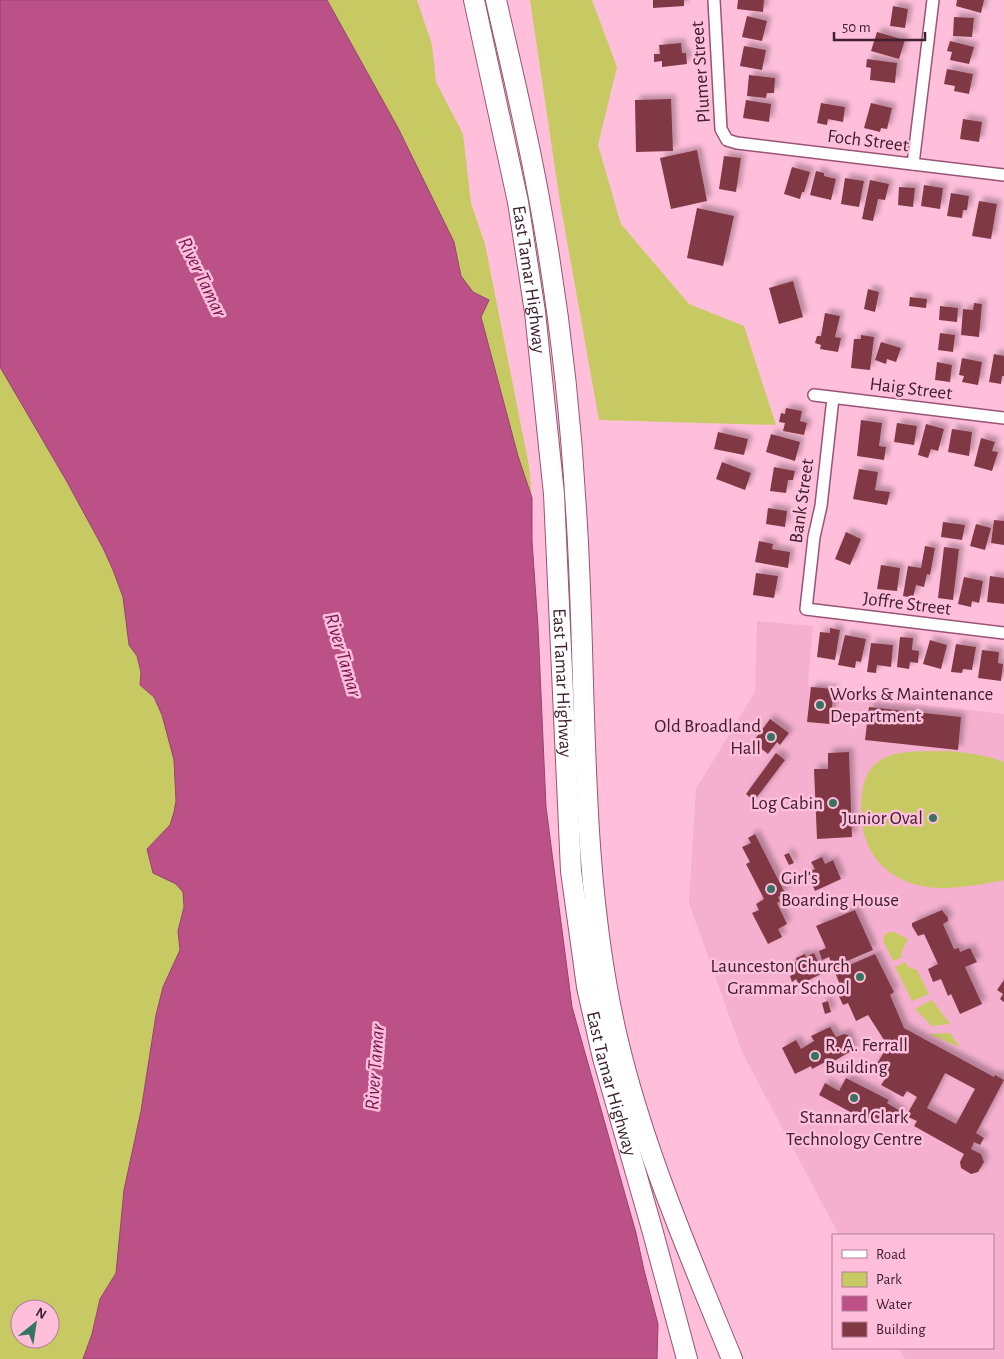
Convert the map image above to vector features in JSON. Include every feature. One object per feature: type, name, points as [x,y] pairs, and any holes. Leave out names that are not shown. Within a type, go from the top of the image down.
[{"type":"highway","name":"East Tamar Highway","points":[[474,0],[518,202],[535,312],[554,494],[571,871],[587,987],[603,1058],[655,1237],[687,1359]]},
{"type":"highway","name":"East Tamar Highway","points":[[496,0],[539,197],[550,262],[570,420],[580,573],[584,734],[591,862],[594,908],[603,962],[617,1038],[647,1139],[678,1229],[732,1359]]},
{"type":"street","name":"Plumer Street","points":[[714,0],[721,129],[727,140]]},
{"type":"street","points":[[913,164],[933,0]]},
{"type":"street","name":"Foch Street","points":[[727,140],[737,143],[1004,175]]},
{"type":"street","name":"Haig Street","points":[[814,395],[1004,418]]},
{"type":"street","name":"Bank Street","points":[[806,610],[814,537],[821,506],[834,398]]},
{"type":"street","name":"Joffre Street","points":[[806,610],[1004,633]]},
{"type":"shaded area","name":"Launceston Church Grammar School","points":[[757,621],[813,626],[808,685],[836,688],[863,698],[1004,714],[1004,1359],[905,1359],[900,1349],[994,1349],[994,1234],[838,1234],[742,1052],[689,903],[696,789],[755,692]]},
{"type":"green space","points":[[327,0],[417,0],[432,45],[436,82],[463,134],[471,203],[485,244],[529,466],[532,498],[518,456],[481,316],[488,300],[473,292],[461,276],[454,242],[398,128]]},
{"type":"green space","points":[[530,0],[592,0],[617,67],[598,145],[621,224],[689,304],[744,326],[776,425],[599,420],[560,202]]},
{"type":"green space","points":[[0,309],[216,716],[239,1359],[0,1359]]},
{"type":"green space","name":"Junior Oval","points":[[949,751],[977,755],[1004,762],[1004,880],[953,888],[919,886],[904,881],[891,873],[871,852],[865,838],[862,822],[862,793],[867,775],[874,765],[887,757],[904,752]]},
{"type":"green space","points":[[894,932],[908,939],[901,953],[902,957],[893,961],[883,941],[885,934]]},
{"type":"green space","points":[[906,962],[908,967],[917,970],[929,994],[912,1001],[895,967]]},
{"type":"green space","points":[[932,1000],[950,1024],[932,1026],[915,1009]]},
{"type":"green space","points":[[950,1033],[960,1047],[929,1034]]},
{"type":"water","name":"River Tamar","points":[[0,0],[327,0],[398,128],[454,242],[461,276],[473,292],[489,300],[481,317],[518,456],[532,498],[532,541],[546,807],[572,1007],[636,1233],[658,1324],[657,1359],[83,1359],[92,1334],[100,1299],[116,1273],[124,1190],[141,1111],[156,1015],[163,987],[180,950],[178,931],[184,907],[183,892],[176,884],[153,873],[147,849],[170,825],[174,812],[176,801],[174,760],[162,715],[154,697],[140,685],[141,672],[137,656],[129,645],[123,597],[103,548],[0,367]]},
{"type":"building","points":[[653,0],[684,0],[684,6],[653,8]]},
{"type":"building","points":[[738,0],[764,0],[763,12],[737,9]]},
{"type":"building","points":[[957,0],[984,0],[981,13],[956,6]]},
{"type":"building","points":[[893,6],[908,9],[905,28],[890,26]]},
{"type":"building","points":[[747,16],[767,21],[762,41],[742,37]]},
{"type":"building","points":[[954,17],[974,18],[972,37],[953,36]]},
{"type":"building","points":[[877,32],[905,40],[899,59],[871,51]]},
{"type":"building","points":[[950,41],[974,47],[969,64],[950,60],[952,52],[947,51]]},
{"type":"building","points":[[681,43],[682,53],[686,53],[687,64],[662,67],[662,61],[654,62],[654,54],[660,54],[659,45]]},
{"type":"building","points":[[744,46],[766,50],[762,70],[740,66]]},
{"type":"building","points":[[867,59],[897,63],[895,83],[870,80],[871,68],[866,67]]},
{"type":"building","points":[[947,69],[973,74],[969,94],[954,91],[955,86],[944,84]]},
{"type":"building","points":[[749,75],[775,78],[774,93],[767,93],[766,98],[747,96]]},
{"type":"building","points":[[671,99],[673,151],[636,152],[635,100]]},
{"type":"building","points":[[746,100],[771,104],[769,122],[743,118]]},
{"type":"building","points":[[821,103],[845,107],[843,122],[828,119],[827,125],[817,123]]},
{"type":"building","points":[[871,103],[892,108],[887,129],[881,128],[880,132],[864,128]]},
{"type":"building","points":[[963,119],[982,122],[979,142],[960,139]]},
{"type":"building","points":[[697,150],[707,201],[671,209],[660,158]]},
{"type":"building","points":[[724,156],[741,158],[736,192],[719,189]]},
{"type":"building","points":[[792,167],[810,172],[800,199],[784,194]]},
{"type":"building","points":[[816,171],[824,173],[824,176],[836,179],[831,200],[810,195]]},
{"type":"building","points":[[845,178],[864,181],[859,207],[841,204]]},
{"type":"building","points":[[870,180],[889,184],[885,200],[878,199],[873,221],[862,219]]},
{"type":"building","points":[[924,185],[943,188],[940,209],[921,206]]},
{"type":"building","points":[[899,187],[915,188],[913,207],[898,205]]},
{"type":"building","points":[[951,193],[969,196],[967,210],[963,210],[962,218],[947,216]]},
{"type":"building","points":[[979,201],[997,204],[991,239],[972,236]]},
{"type":"building","points":[[697,208],[734,216],[723,266],[687,258]]},
{"type":"building","points":[[793,281],[803,317],[779,324],[769,288]]},
{"type":"building","points":[[868,289],[879,292],[875,312],[864,309]]},
{"type":"building","points":[[910,297],[927,299],[926,308],[909,306]]},
{"type":"building","points":[[974,303],[982,304],[979,337],[961,335],[963,309],[973,310]]},
{"type":"building","points":[[940,306],[958,308],[957,322],[939,320]]},
{"type":"building","points":[[825,313],[840,316],[835,337],[841,338],[838,352],[820,349],[821,345],[815,343],[817,336],[821,336]]},
{"type":"building","points":[[940,333],[955,335],[953,352],[938,350]]},
{"type":"building","points":[[861,335],[874,337],[870,370],[851,368],[854,339],[861,339]]},
{"type":"building","points":[[881,342],[901,348],[896,362],[887,359],[886,364],[875,360]]},
{"type":"building","points":[[994,354],[1004,356],[1004,376],[1002,376],[1001,384],[989,382]]},
{"type":"building","points":[[962,358],[982,362],[978,385],[962,382],[964,376],[959,375]]},
{"type":"building","points":[[937,362],[952,365],[950,382],[935,380]]},
{"type":"building","points":[[786,408],[802,411],[800,421],[807,423],[804,435],[783,431],[785,423],[779,422],[781,413],[785,414]]},
{"type":"building","points":[[861,420],[882,423],[879,446],[886,447],[884,460],[857,456]]},
{"type":"building","points":[[897,423],[917,426],[914,445],[894,442]]},
{"type":"building","points":[[926,424],[944,429],[938,451],[931,449],[928,458],[918,455]]},
{"type":"building","points":[[952,429],[972,432],[969,456],[948,452]]},
{"type":"building","points":[[718,432],[748,439],[744,455],[714,449]]},
{"type":"building","points":[[771,434],[800,442],[795,461],[766,452]]},
{"type":"building","points":[[981,438],[995,442],[992,451],[998,452],[992,471],[974,466]]},
{"type":"building","points":[[722,462],[751,473],[745,490],[716,479]]},
{"type":"building","points":[[774,467],[795,471],[793,480],[788,480],[786,493],[770,491]]},
{"type":"building","points":[[859,469],[878,472],[875,490],[890,492],[887,505],[853,499]]},
{"type":"building","points":[[768,508],[787,511],[785,527],[766,524]]},
{"type":"building","points":[[994,520],[1004,521],[1004,545],[991,543]]},
{"type":"building","points":[[943,522],[965,525],[962,540],[941,537]]},
{"type":"building","points":[[976,524],[991,528],[985,550],[970,546]]},
{"type":"building","points":[[846,532],[861,539],[850,565],[835,559]]},
{"type":"building","points":[[759,541],[773,544],[772,549],[790,552],[788,568],[755,562]]},
{"type":"building","points":[[925,546],[935,548],[930,575],[927,574],[924,587],[916,585],[913,598],[903,596],[908,566],[921,568]]},
{"type":"building","points":[[944,547],[959,549],[953,600],[938,598]]},
{"type":"building","points":[[881,565],[900,568],[897,591],[877,589]]},
{"type":"building","points":[[756,573],[778,576],[774,598],[753,595]]},
{"type":"building","points":[[990,576],[1004,578],[1004,604],[987,602]]},
{"type":"building","points":[[964,577],[983,581],[979,603],[972,601],[971,607],[958,604]]},
{"type":"building","points":[[830,628],[840,630],[835,660],[817,657],[820,632],[830,633]]},
{"type":"building","points":[[845,635],[866,639],[861,662],[856,661],[855,668],[838,665]]},
{"type":"building","points":[[900,637],[913,638],[912,650],[919,651],[918,663],[910,662],[909,669],[897,667]]},
{"type":"building","points":[[930,640],[947,645],[941,669],[923,664]]},
{"type":"building","points":[[871,643],[893,645],[891,667],[877,665],[876,673],[867,672]]},
{"type":"building","points":[[956,644],[976,647],[972,670],[963,669],[962,673],[951,672]]},
{"type":"building","points":[[982,650],[999,652],[998,663],[1003,664],[1001,681],[978,678]]},
{"type":"building","name":"Works & Maintenance Department","points":[[811,687],[834,689],[830,724],[807,722]]},
{"type":"building","points":[[869,707],[961,717],[958,750],[865,740]]},
{"type":"building","name":"Old Broadland Hall","points":[[770,719],[789,733],[780,745],[777,742],[768,754],[753,742]]},
{"type":"building","name":"Log Cabin","points":[[849,752],[852,837],[817,839],[814,769],[828,769],[828,753]]},
{"type":"building","points":[[776,753],[785,760],[754,801],[746,794]]},
{"type":"building","name":"Girl's Boarding House","points":[[755,834],[785,893],[778,897],[780,901],[777,903],[787,924],[778,929],[782,937],[768,944],[752,913],[759,910],[756,904],[764,899],[746,864],[750,862],[742,847],[751,843],[748,838]]},
{"type":"building","points":[[789,853],[794,863],[789,865],[784,855]]},
{"type":"building","points":[[822,857],[825,864],[833,860],[841,879],[815,891],[807,872],[815,869],[811,862]]},
{"type":"building","points":[[855,910],[873,950],[845,962],[847,966],[875,954],[894,992],[890,995],[904,1028],[994,1077],[995,1075],[1004,1080],[976,1133],[984,1138],[980,1145],[974,1142],[971,1149],[981,1154],[984,1162],[978,1172],[971,1174],[961,1168],[960,1162],[964,1154],[914,1126],[917,1121],[906,1116],[917,1097],[907,1091],[903,1097],[881,1085],[885,1079],[872,1072],[884,1052],[887,1054],[891,1047],[886,1043],[868,1015],[856,1021],[848,1003],[843,1005],[837,992],[842,990],[829,957],[822,960],[819,951],[826,948],[816,926]],"holes":[[[945,1073],[975,1089],[956,1124],[927,1108]]]},
{"type":"building","points":[[942,910],[948,918],[948,921],[943,924],[954,949],[959,948],[960,952],[970,948],[977,962],[965,967],[982,1004],[960,1014],[951,994],[948,996],[941,979],[933,982],[928,969],[938,964],[924,934],[918,936],[912,926],[912,923]]},
{"type":"building","points":[[814,953],[823,973],[799,985],[796,979],[792,982],[790,976],[794,974],[790,965],[797,962],[796,958],[805,954],[806,957]]},
{"type":"building","points":[[1004,980],[1004,1002],[1000,999],[1003,994],[997,990]]},
{"type":"building","points":[[828,1001],[831,1012],[825,1014],[822,1003]]},
{"type":"building","name":"R. A. Ferrall Building","points":[[830,1027],[836,1037],[844,1034],[848,1035],[853,1050],[829,1064],[827,1061],[812,1069],[811,1066],[795,1074],[782,1048],[796,1040],[801,1049],[814,1041],[811,1036]]},
{"type":"building","name":"Stannard Clark Technology Centre","points":[[846,1078],[889,1100],[887,1103],[902,1112],[897,1121],[883,1114],[880,1120],[870,1115],[867,1121],[819,1095],[825,1083],[839,1091]]},
{"type":"place","name":"Works & Maintenance Department","points":[[820,705]]},
{"type":"place","name":"Old Broadland Hall","points":[[771,737]]},
{"type":"place","name":"Log Cabin","points":[[833,803]]},
{"type":"place","name":"Junior Oval","points":[[933,818]]},
{"type":"place","name":"Girl's Boarding House","points":[[771,889]]},
{"type":"place","name":"Launceston Church Grammar School","points":[[860,977]]},
{"type":"place","name":"R. A. Ferrall Building","points":[[815,1056]]},
{"type":"place","name":"Stannard Clark Technology Centre","points":[[854,1098]]}]
